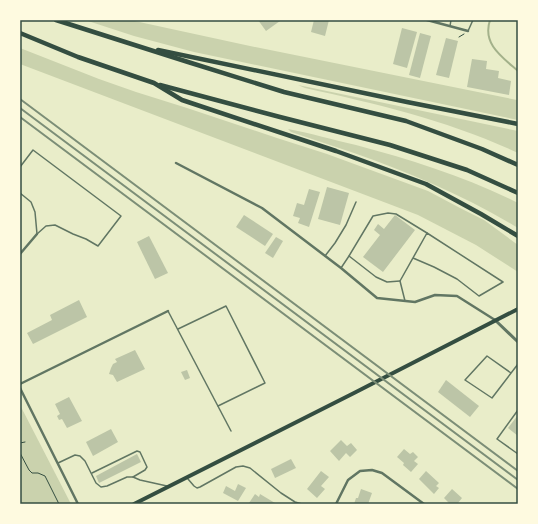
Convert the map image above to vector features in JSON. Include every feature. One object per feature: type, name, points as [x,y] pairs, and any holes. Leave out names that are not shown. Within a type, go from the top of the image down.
[{"type":"highway","points":[[56,20],[284,92],[406,121],[482,148],[518,165]]},
{"type":"highway","points":[[20,34],[64,52],[154,83],[390,145],[467,170],[518,192]]},
{"type":"highway","points":[[133,45],[399,101],[518,124]]},
{"type":"highway","points":[[154,83],[182,100],[336,151],[426,184],[518,236]]},
{"type":"main road","points":[[134,504],[518,309]]},
{"type":"street","points":[[427,20],[468,31]]},
{"type":"street","points":[[176,163],[262,208],[341,268],[377,298],[415,302],[435,295],[457,296],[496,320],[518,342]]},
{"type":"street","points":[[20,254],[37,234]]},
{"type":"street","points":[[20,384],[168,310]]},
{"type":"street","points":[[20,388],[78,504]]},
{"type":"street","points":[[336,504],[348,480],[360,472],[372,470],[382,473],[424,504]]},
{"type":"lane","points":[[450,26],[451,20]]},
{"type":"lane","points":[[468,31],[473,20]]},
{"type":"lane","points":[[20,167],[33,150],[121,216],[98,246],[54,225],[46,226],[37,234]]},
{"type":"lane","points":[[20,193],[31,202],[37,234]]},
{"type":"lane","points":[[325,256],[346,225],[356,202]]},
{"type":"lane","points":[[341,268],[373,216],[396,214],[503,282],[479,296],[457,279],[413,258]]},
{"type":"lane","points":[[405,301],[400,281],[427,233]]},
{"type":"lane","points":[[349,256],[376,277],[387,282],[400,281]]},
{"type":"lane","points":[[178,330],[226,306],[265,383],[218,406]]},
{"type":"lane","points":[[168,310],[231,431]]},
{"type":"lane","points":[[511,373],[487,356],[465,380],[492,398],[518,364]]},
{"type":"lane","points":[[518,410],[497,439],[518,454]]},
{"type":"lane","points":[[91,473],[137,451],[140,452],[147,467],[145,470],[133,477]]},
{"type":"lane","points":[[58,462],[75,455],[80,456],[96,483],[101,487],[107,486],[127,477],[133,477],[168,486]]},
{"type":"lane","points":[[187,477],[197,488],[236,468],[243,466],[250,468],[281,493],[295,502],[302,504]]},
{"type":"path","points":[[20,443],[26,442]]},
{"type":"path","points":[[20,453],[32,473],[45,476],[59,504]]},
{"type":"green space","points":[[85,20],[130,20],[517,100],[518,120],[194,52],[134,36]]},
{"type":"green space","points":[[20,48],[136,92],[327,154],[428,191],[484,220],[518,245],[518,272],[476,245],[418,215],[20,64]]},
{"type":"green space","points":[[298,85],[518,131],[518,153],[466,132],[413,114]]},
{"type":"green space","points":[[288,129],[305,132],[398,157],[479,185],[518,203],[518,228],[479,206],[417,177],[354,153],[291,132]]},
{"type":"green space","points":[[20,405],[71,504],[20,504]]},
{"type":"building","points":[[258,20],[279,20],[280,21],[266,31]]},
{"type":"building","points":[[314,20],[329,20],[325,36],[311,32]]},
{"type":"building","points":[[402,28],[417,32],[407,68],[393,64]]},
{"type":"building","points":[[420,33],[431,36],[420,78],[409,75]]},
{"type":"building","points":[[446,38],[458,41],[449,78],[436,75]]},
{"type":"building","points":[[472,59],[487,61],[486,69],[499,71],[498,78],[511,81],[509,95],[467,87]]},
{"type":"building","points":[[327,187],[349,193],[340,225],[318,219]]},
{"type":"building","points":[[309,189],[320,192],[309,227],[298,223],[300,218],[293,216],[297,203],[304,205]]},
{"type":"building","points":[[244,215],[273,234],[265,246],[236,227]]},
{"type":"building","points":[[395,215],[415,230],[383,272],[363,257],[380,235],[374,230],[378,224],[384,229]]},
{"type":"building","points":[[149,236],[168,273],[155,279],[137,242]]},
{"type":"building","points":[[276,237],[283,241],[273,258],[265,253]]},
{"type":"building","points":[[79,300],[87,317],[33,344],[27,333],[52,320],[50,315]]},
{"type":"building","points":[[135,350],[145,369],[117,382],[113,375],[109,374],[113,364],[117,362],[115,359]]},
{"type":"building","points":[[187,370],[190,378],[185,380],[181,372]]},
{"type":"building","points":[[446,380],[479,406],[470,417],[438,392]]},
{"type":"building","points":[[69,397],[82,421],[67,428],[62,419],[59,420],[57,416],[60,414],[55,404]]},
{"type":"building","points":[[518,415],[518,436],[508,428]]},
{"type":"building","points":[[111,429],[118,442],[93,456],[86,442]]},
{"type":"building","points":[[341,440],[347,446],[351,443],[357,450],[350,457],[346,453],[339,461],[330,451]]},
{"type":"building","points":[[404,449],[410,454],[413,452],[418,457],[414,461],[418,464],[411,472],[397,457]]},
{"type":"building","points":[[137,454],[141,462],[99,483],[96,476]]},
{"type":"building","points":[[291,459],[296,468],[275,478],[271,469]]},
{"type":"building","points":[[321,471],[329,477],[321,486],[325,489],[317,498],[307,489]]},
{"type":"building","points":[[426,471],[439,483],[436,486],[439,488],[434,494],[419,479]]},
{"type":"building","points":[[238,484],[246,488],[238,501],[223,493],[226,486],[235,491]]},
{"type":"building","points":[[361,489],[372,493],[368,504],[354,504],[356,498],[358,498]]},
{"type":"building","points":[[452,489],[462,498],[458,503],[460,504],[450,504],[444,498]]},
{"type":"building","points":[[255,494],[259,497],[260,494],[275,503],[249,503]]},
{"type":"waterway","points":[[490,20],[488,29],[491,43],[500,55],[518,71]]},
{"type":"railway","points":[[20,99],[518,471]]},
{"type":"railway","points":[[20,108],[518,480]]},
{"type":"railway","points":[[20,117],[518,489]]}]
